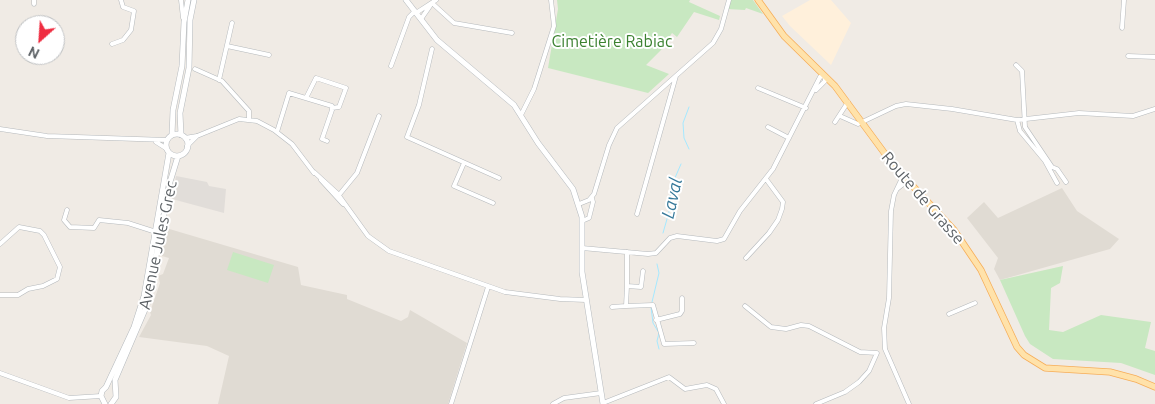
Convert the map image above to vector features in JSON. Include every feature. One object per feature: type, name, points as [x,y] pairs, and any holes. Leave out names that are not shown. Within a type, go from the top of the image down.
[{"type":"main road","name":"Route de Grasse","points":[[758,0],[775,25],[848,102],[878,146],[902,176],[948,223],[975,260],[1017,347],[1024,355],[1045,368],[1110,372],[1136,379],[1155,388]]},
{"type":"main road","name":"Route de Grasse","points":[[763,0],[790,40]]},
{"type":"street","points":[[112,44],[122,40],[131,30],[134,11],[123,7],[121,0]]},
{"type":"street","points":[[180,0],[184,22]]},
{"type":"street","points":[[0,129],[47,136],[167,140],[172,135],[173,110],[182,66],[184,22],[188,0]]},
{"type":"street","points":[[187,146],[183,137],[180,112],[189,68],[190,20],[194,0]]},
{"type":"street","points":[[406,0],[438,40],[520,112],[538,143],[568,180],[579,204],[582,221],[582,272],[603,404],[670,376],[685,389],[707,385],[716,389],[724,404]]},
{"type":"street","points":[[520,112],[527,103],[554,26],[551,0]]},
{"type":"street","points":[[582,221],[588,218],[593,202],[592,198],[617,128],[717,38],[729,0]]},
{"type":"street","points":[[1122,28],[1124,0]]},
{"type":"street","points":[[391,66],[409,17],[433,2]]},
{"type":"street","points":[[421,19],[433,2]]},
{"type":"street","points":[[433,2],[454,22],[512,33]]},
{"type":"street","points":[[219,80],[232,23]]},
{"type":"street","points":[[226,46],[269,55]]},
{"type":"street","points":[[432,49],[419,105],[407,137],[499,178]]},
{"type":"street","points":[[1128,56],[1155,57]]},
{"type":"street","points":[[1016,65],[1022,71],[1023,119],[1028,132],[1052,167],[1057,169],[1066,182]]},
{"type":"street","points":[[195,69],[219,80],[249,111],[249,119]]},
{"type":"street","points":[[637,214],[676,76]]},
{"type":"street","points":[[582,248],[656,253],[670,238],[677,236],[717,241],[724,239],[740,211],[766,179],[813,93],[825,81],[825,76]]},
{"type":"street","points":[[277,132],[288,94],[306,98],[332,108],[339,107],[346,88],[316,78],[306,98]]},
{"type":"street","points":[[758,88],[806,108]]},
{"type":"street","points":[[835,122],[848,102]]},
{"type":"street","points":[[840,116],[855,124],[896,106],[914,104],[1017,120],[1079,113],[1133,116],[1155,109]]},
{"type":"street","points":[[327,141],[322,139],[332,108]]},
{"type":"street","points":[[340,195],[357,173],[379,116]]},
{"type":"street","points":[[172,135],[183,137],[197,136],[229,122],[249,119],[277,132],[292,144],[368,236],[389,251],[488,287],[522,294],[586,300]]},
{"type":"street","points":[[1017,120],[1020,131],[1045,161],[1057,183]]},
{"type":"street","points":[[768,127],[790,138]]},
{"type":"street","points":[[154,141],[178,156],[185,152],[187,146],[197,136]]},
{"type":"street","points":[[167,140],[168,151]]},
{"type":"street","name":"Avenue Jules Grec","points":[[106,387],[142,305],[156,232],[168,151]]},
{"type":"street","name":"Avenue Jules Grec","points":[[114,389],[115,380],[147,305],[170,182],[178,156]]},
{"type":"street","points":[[464,164],[454,186],[493,203]]},
{"type":"street","points":[[314,172],[340,195],[348,210]]},
{"type":"street","points":[[902,176],[891,211],[889,298],[884,328],[885,349],[908,404]]},
{"type":"street","points":[[746,258],[769,233],[778,220],[782,209],[783,202],[766,179]]},
{"type":"street","points":[[896,191],[907,181]]},
{"type":"street","points":[[579,204],[592,198]]},
{"type":"street","name":"Avenue Jules Grec","points":[[67,210],[64,220],[70,227],[94,228],[99,220],[128,224],[156,232]]},
{"type":"street","points":[[0,244],[18,227],[40,231],[44,234],[60,267],[57,279],[43,286],[28,289],[18,295],[0,295]]},
{"type":"street","points":[[626,306],[627,252]]},
{"type":"street","points":[[626,286],[641,286],[643,271]]},
{"type":"street","points":[[451,404],[488,287]]},
{"type":"street","points":[[656,320],[680,314],[682,311],[682,298]]},
{"type":"street","points":[[949,314],[975,303]]},
{"type":"street","points":[[612,307],[654,304],[656,320],[664,344],[694,343]]},
{"type":"street","points":[[745,306],[771,327],[786,329],[801,325],[809,326],[860,352],[877,353],[869,371],[859,382],[845,392],[816,404]]},
{"type":"street","points":[[0,373],[69,398],[104,400],[112,403],[117,394],[114,389],[106,387],[102,391],[104,400]]},
{"type":"street","points":[[553,404],[557,400],[564,398],[602,393]]},
{"type":"shaded area","points":[[810,0],[831,0],[851,23],[831,65],[782,16]]},
{"type":"shaded area","points":[[176,176],[207,182],[209,186],[226,189],[224,213],[172,199]]},
{"type":"shaded area","points":[[1062,188],[1077,211],[1119,239],[1110,249],[1000,280],[994,269],[998,258],[967,218],[984,202],[998,218]]},
{"type":"shaded area","points":[[166,228],[298,267],[301,285],[347,295],[347,299],[401,321],[408,317],[410,310],[467,343],[448,404],[218,404],[229,356],[207,346],[139,337],[151,315],[150,312],[160,283],[158,276],[163,274],[169,258],[162,256]]},
{"type":"green space","name":"Cimetière Rabiac","points":[[557,0],[690,0],[689,2],[720,16],[719,20],[694,12],[677,37],[672,33],[661,50],[646,65],[669,74],[648,93],[548,68],[558,9]]},
{"type":"green space","points":[[731,0],[753,0],[763,14],[746,8],[745,10],[727,9]]},
{"type":"green space","points":[[233,252],[274,265],[268,283],[227,270]]},
{"type":"green space","points":[[1063,266],[1060,283],[1051,288],[1049,330],[1063,332],[1101,315],[1151,322],[1145,348],[1155,351],[1155,375],[1121,363],[1053,359],[1030,344],[1000,280]]},
{"type":"waterway","name":"Laval","points":[[689,107],[683,123],[684,138],[689,149]]},
{"type":"waterway","name":"Laval","points":[[663,233],[669,212],[671,187],[681,164]]},
{"type":"waterway","name":"Laval","points":[[652,302],[659,273],[657,264]]},
{"type":"waterway","name":"Laval","points":[[651,307],[653,323],[659,333],[657,341],[659,349]]}]
